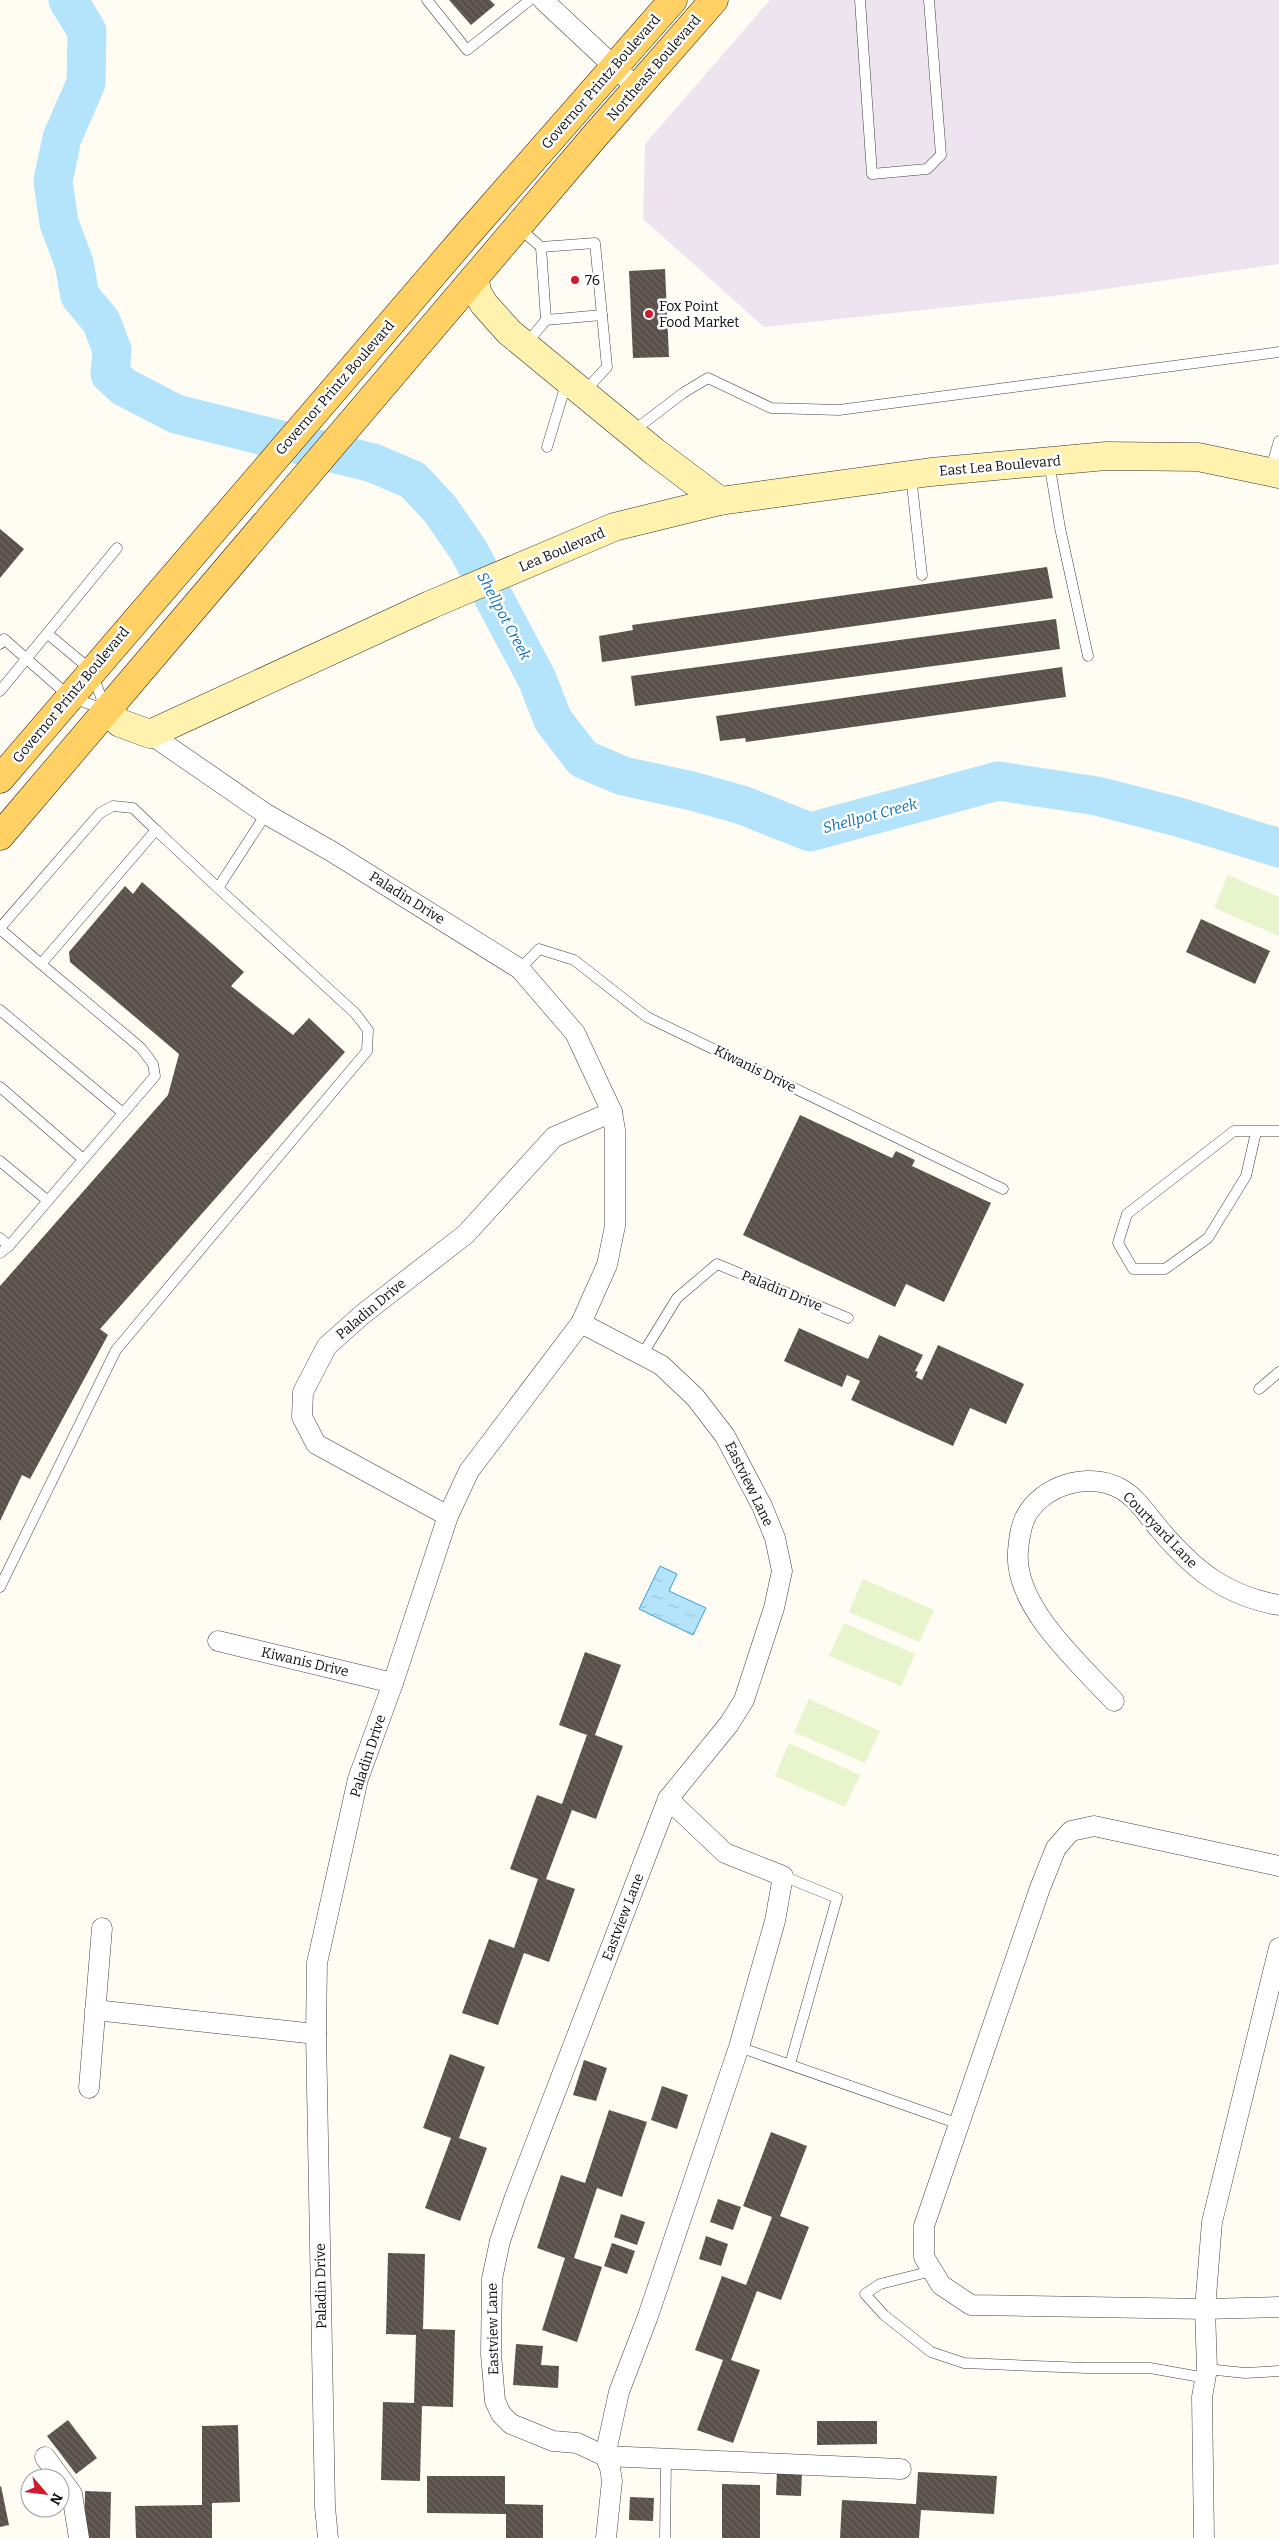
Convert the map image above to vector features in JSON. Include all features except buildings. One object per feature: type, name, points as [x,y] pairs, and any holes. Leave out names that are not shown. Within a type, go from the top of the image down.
[{"type":"main road","name":"Governor Printz Boulevard","points":[[0,779],[91,670],[673,0]]},
{"type":"main road","name":"Northeast Boulevard","points":[[518,226],[714,0]]},
{"type":"main road","points":[[474,279],[479,248],[494,204]]},
{"type":"main road","points":[[0,836],[518,226]]},
{"type":"street","points":[[543,0],[637,88]]},
{"type":"street","points":[[474,279],[478,294],[484,304],[525,346],[631,433],[720,501]]},
{"type":"street","name":"East Lea Boulevard","points":[[720,501],[911,475],[1106,456],[1198,457],[1274,473]]},
{"type":"street","name":"Lea Boulevard","points":[[150,734],[430,605],[614,527],[720,501]]},
{"type":"street","points":[[106,710],[120,723],[150,734]]},
{"type":"street","name":"Paladin Drive","points":[[150,734],[266,814],[331,850],[520,969],[575,1033],[612,1112],[615,1130],[615,1226],[607,1265],[581,1323],[469,1471],[448,1516],[358,1780],[317,1964],[316,2034],[325,2507],[328,2538]]},
{"type":"street","name":"Paladin Drive","points":[[448,1516],[316,1444],[302,1417],[303,1392],[327,1346],[363,1314],[466,1234],[554,1138],[612,1112]]},
{"type":"street","name":"Eastview Lane","points":[[581,1323],[661,1365],[686,1386],[725,1436],[762,1506],[775,1538],[782,1571],[774,1608],[744,1700],[729,1724],[668,1799],[515,2197],[500,2241],[492,2279],[491,2354],[495,2401],[501,2414],[511,2424],[525,2431],[553,2441],[577,2443],[605,2456]]},
{"type":"street","name":"Courtyard Lane","points":[[1114,1701],[1049,1629],[1031,1603],[1022,1582],[1018,1558],[1020,1535],[1026,1518],[1036,1503],[1052,1490],[1070,1483],[1089,1481],[1120,1488],[1132,1498],[1190,1564],[1238,1593],[1259,1602],[1279,1605]]},
{"type":"street","name":"Kiwanis Drive","points":[[218,1641],[392,1683]]},
{"type":"street","points":[[606,2538],[612,2481],[610,2468],[605,2456],[619,2392],[648,2316],[739,2048],[775,1921],[783,1876],[725,1852],[668,1799]]},
{"type":"street","points":[[1279,1866],[1094,1826],[1071,1831],[1056,1848],[1040,1888],[924,2226],[924,2257],[932,2272],[941,2285],[971,2305],[1205,2309],[1279,2307]]},
{"type":"street","points":[[89,2088],[102,1928]]},
{"type":"street","points":[[1204,2538],[1202,2397],[1207,2374],[1205,2309],[1212,2222],[1279,1948]]},
{"type":"street","points":[[95,2010],[316,2034]]},
{"type":"street","points":[[605,2456],[901,2469]]},
{"type":"street","points":[[45,2457],[72,2494],[79,2538]]},
{"type":"lane","points":[[427,0],[466,50],[530,0]]},
{"type":"lane","points":[[860,0],[872,174],[927,169],[941,155],[929,0]]},
{"type":"lane","points":[[518,226],[541,247],[547,284],[546,320],[525,346]]},
{"type":"lane","points":[[541,247],[596,243],[594,279],[602,315],[607,366],[575,387],[547,447]]},
{"type":"lane","points":[[546,320],[602,315]]},
{"type":"lane","points":[[631,433],[683,393],[708,378],[771,408],[839,410],[1279,352]]},
{"type":"lane","points":[[1274,473],[1279,441]]},
{"type":"lane","points":[[1049,461],[1060,528],[1088,656]]},
{"type":"lane","points":[[911,475],[922,575]]},
{"type":"lane","points":[[0,691],[117,548]]},
{"type":"lane","points":[[48,634],[91,670],[106,710]]},
{"type":"lane","points":[[2,642],[28,659],[70,697],[106,710]]},
{"type":"lane","points":[[0,1254],[9,1246],[155,1076],[153,1064],[141,1048],[0,928],[100,813],[113,806],[133,808],[355,1013],[368,1030],[367,1051],[116,1350],[0,1587]]},
{"type":"lane","points":[[218,888],[266,814]]},
{"type":"lane","points":[[41,964],[156,830]]},
{"type":"lane","name":"Kiwanis Drive","points":[[520,969],[539,949],[574,960],[647,1017],[1003,1189]]},
{"type":"lane","points":[[0,1010],[123,1113]]},
{"type":"lane","points":[[0,1088],[84,1159]]},
{"type":"lane","points":[[1256,1132],[1246,1176],[1208,1238],[1165,1269],[1133,1269],[1118,1243],[1127,1214],[1234,1131],[1279,1131]]},
{"type":"lane","points":[[0,1160],[48,1201]]},
{"type":"lane","points":[[0,1238],[9,1246]]},
{"type":"lane","name":"Paladin Drive","points":[[642,1355],[677,1298],[717,1264],[848,1318]]},
{"type":"lane","points":[[1259,1389],[1279,1372]]},
{"type":"lane","points":[[783,1876],[838,1898],[790,2064]]},
{"type":"lane","points":[[739,2048],[790,2064],[959,2124]]},
{"type":"lane","points":[[932,2272],[880,2284],[864,2294],[884,2315],[931,2352],[964,2363],[1086,2368],[1150,2368],[1207,2374],[1245,2374],[1279,2371]]},
{"type":"lane","points":[[665,2538],[666,2460]]},
{"type":"shaded area","points":[[770,0],[1279,0],[1279,264],[1071,294],[764,327],[643,219],[645,144]]},
{"type":"green space","points":[[1228,875],[1279,897],[1279,936],[1214,908]]},
{"type":"green space","points":[[863,1579],[934,1610],[919,1642],[849,1612]]},
{"type":"green space","points":[[844,1623],[915,1654],[901,1686],[829,1656]]},
{"type":"green space","points":[[809,1699],[880,1731],[865,1763],[794,1732]]},
{"type":"green space","points":[[789,1743],[860,1775],[845,1807],[775,1776]]},
{"type":"water","points":[[660,1566],[677,1574],[669,1591],[706,1608],[693,1635],[639,1609]]},
{"type":"waterway","name":"Shellpot Creek","points":[[68,0],[87,31],[86,83],[62,138],[53,181],[59,223],[74,263],[80,296],[101,321],[112,350],[110,374],[124,387],[176,414],[373,463],[413,480],[440,509],[469,551],[537,679],[553,720],[583,759],[623,776],[692,791],[742,805],[810,832],[998,781],[1097,796],[1182,818],[1279,848]]},
{"type":"place","name":"76","points":[[575,280]]},
{"type":"place","name":"Fox Point Food Market","points":[[649,314]]}]
